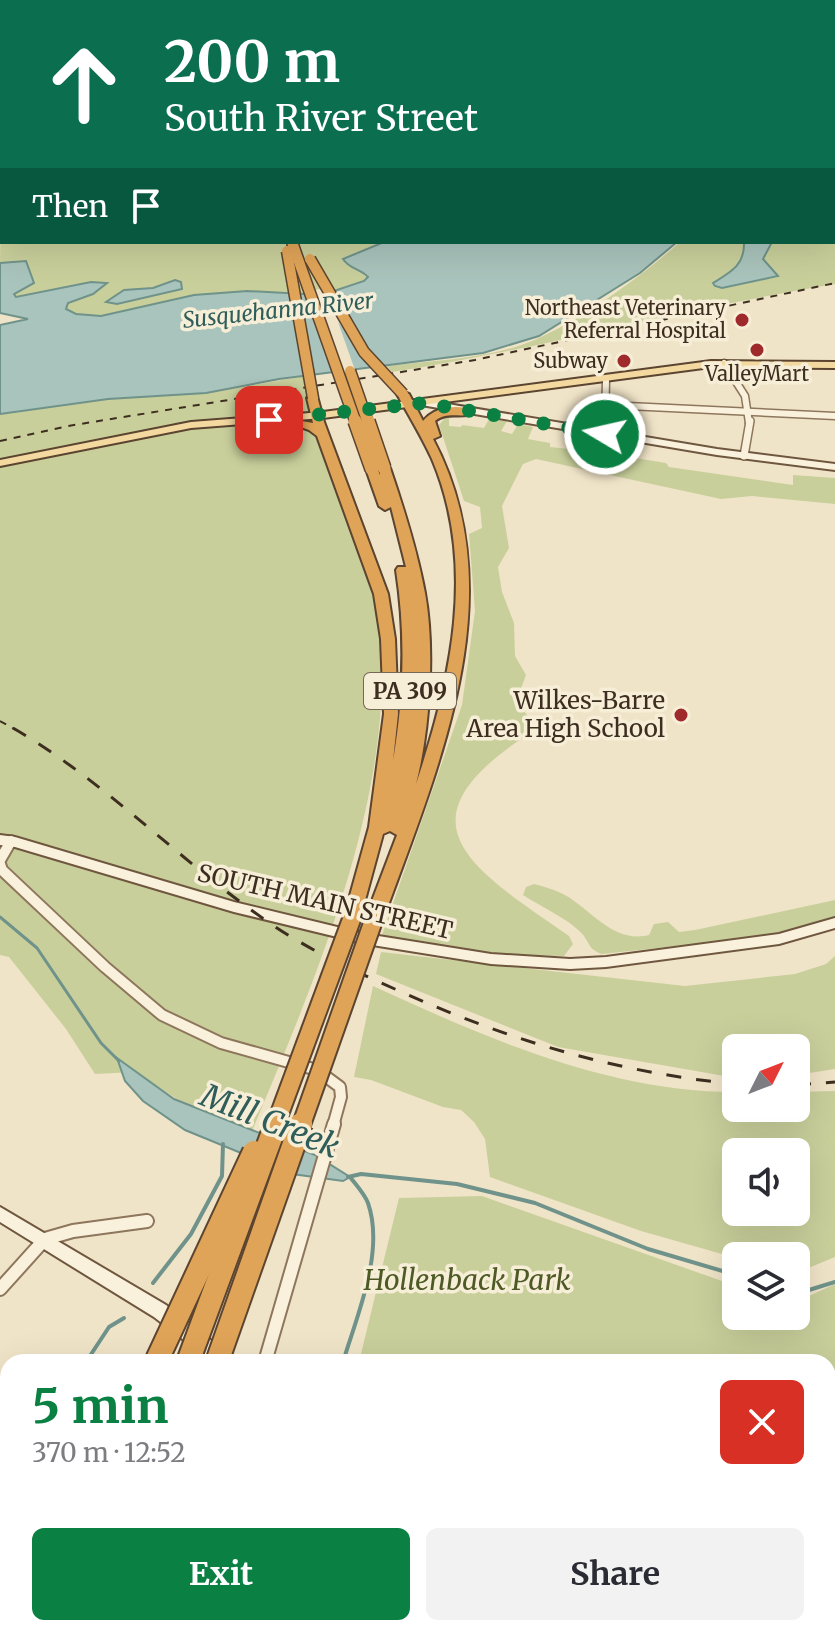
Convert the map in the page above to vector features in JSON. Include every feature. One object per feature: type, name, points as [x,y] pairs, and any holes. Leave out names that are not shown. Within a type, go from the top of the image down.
[{"type":"highway","points":[[285,244],[319,424],[381,594],[388,639],[391,714],[377,827],[355,910]]},
{"type":"highway","name":"PA 309","points":[[220,1354],[375,916],[417,750],[422,660],[419,596],[405,531],[378,469],[293,244]]},
{"type":"highway","name":"PA 309","points":[[191,1354],[355,910],[400,775],[410,693],[410,624],[404,574],[378,469],[304,244]]},
{"type":"highway","points":[[310,259],[357,342],[421,405],[429,442]]},
{"type":"highway","points":[[313,400],[295,421],[313,427],[319,424]]},
{"type":"highway","points":[[375,916],[445,724],[458,661],[465,600],[464,552],[452,496],[429,442],[421,405]]},
{"type":"highway","points":[[440,466],[430,418],[442,411],[470,412]]},
{"type":"highway","points":[[160,1354],[307,1034]]},
{"type":"main road","points":[[0,463],[150,433],[295,421],[319,424],[421,405],[724,363],[835,365]]},
{"type":"main road","points":[[421,405],[575,385]]},
{"type":"main road","points":[[421,405],[744,456],[831,465]]},
{"type":"main road","name":"SOUTH MAIN STREET","points":[[5,840],[182,893],[353,936],[491,959],[570,964],[606,962],[779,939],[835,923]]},
{"type":"main road","points":[[0,1214],[160,1311],[215,1354]]},
{"type":"street","points":[[724,363],[744,387],[749,435],[744,456]]},
{"type":"street","points":[[605,434],[606,380]]},
{"type":"street","points":[[607,405],[835,416]]},
{"type":"street","points":[[5,840],[0,862],[2,870],[105,967],[162,1015],[221,1043],[317,1070],[340,1087],[341,1097],[267,1354]]},
{"type":"street","points":[[0,1289],[45,1239],[73,1231],[147,1221]]},
{"type":"green space","points":[[0,244],[379,244],[344,259],[369,277],[364,282],[322,295],[247,291],[194,295],[101,316],[66,310],[68,303],[93,294],[91,282],[15,297],[14,294],[34,283],[28,273],[0,263]]},
{"type":"green space","points":[[678,244],[744,244],[739,262],[715,286],[722,288],[777,277],[763,259],[771,244],[835,244],[835,284],[448,363],[392,372],[387,366],[466,357],[525,344],[596,306]]},
{"type":"green space","points":[[305,376],[324,458],[376,601],[382,667],[378,734],[367,803],[350,872],[303,1007],[252,1131],[191,1108],[135,1072],[95,1074],[66,1029],[9,957],[0,955],[0,414],[108,399],[206,393]]},
{"type":"green space","points":[[449,417],[449,426],[461,427],[484,428],[489,419],[507,421],[501,431],[512,434],[518,424],[533,427],[528,439],[550,443],[550,447],[599,452],[602,444],[613,445],[611,454],[666,463],[669,467],[793,485],[793,475],[835,478],[835,504],[752,496],[721,499],[536,459],[523,464],[502,506],[509,548],[498,567],[502,592],[514,623],[515,656],[526,675],[516,702],[538,728],[493,760],[466,789],[456,815],[459,839],[475,863],[499,886],[569,936],[573,944],[564,956],[495,955],[382,935],[462,705],[475,611],[469,534],[482,528],[480,507],[464,501],[439,425]]},
{"type":"green space","points":[[534,884],[566,896],[606,926],[626,935],[649,935],[654,924],[668,922],[679,932],[695,930],[835,900],[835,917],[787,932],[602,954],[593,949],[571,924],[523,895],[526,887]]},
{"type":"green space","points":[[381,952],[685,986],[795,974],[826,964],[835,956],[835,1069],[810,1073],[810,1034],[722,1034],[722,1076],[558,1047],[376,974]]},
{"type":"green space","points":[[373,986],[504,1042],[595,1072],[642,1083],[722,1091],[722,1122],[810,1122],[810,1092],[835,1091],[835,1257],[810,1267],[810,1242],[722,1242],[722,1254],[641,1231],[490,1177],[485,1139],[461,1110],[443,1107],[371,1080],[354,1077]]},
{"type":"green space","name":"Hollenback Park","points":[[482,1196],[722,1281],[722,1330],[810,1330],[810,1296],[835,1284],[835,1354],[361,1354],[399,1198]]},
{"type":"water","name":"Susquehanna River","points":[[379,244],[675,244],[640,273],[539,336],[483,353],[279,379],[206,393],[108,399],[0,414],[0,325],[28,319],[0,313],[0,263],[26,261],[34,283],[14,294],[16,297],[91,282],[107,283],[93,294],[68,303],[66,309],[76,314],[101,316],[194,295],[247,291],[322,295],[368,277],[343,259]]},
{"type":"water","points":[[744,244],[771,244],[763,259],[778,276],[722,288],[715,286],[713,283],[739,262]]},
{"type":"water","points":[[175,280],[181,282],[182,289],[117,304],[106,302],[124,290],[153,288]]},
{"type":"water","points":[[117,1058],[174,1099],[315,1155],[350,1177],[343,1181],[292,1174],[185,1130],[143,1101],[125,1081]]},
{"type":"pier","points":[[329,288],[355,344],[338,322],[356,373],[336,375],[305,291]]},
{"type":"waterway","name":"Mill Creek","points":[[0,917],[37,948],[101,1043],[119,1061]]},
{"type":"waterway","points":[[153,1283],[191,1234],[222,1176],[223,1144]]},
{"type":"waterway","name":"Mill Creek","points":[[348,1177],[361,1174],[457,1184],[535,1203],[648,1249],[722,1271]]},
{"type":"waterway","points":[[346,1354],[362,1304],[373,1242],[368,1203],[350,1177]]},
{"type":"waterway","name":"Mill Creek","points":[[810,1290],[835,1282]]},
{"type":"waterway","points":[[91,1354],[109,1327],[124,1318]]},
{"type":"railway","points":[[0,441],[68,426],[475,360],[835,283]]},
{"type":"railway","points":[[0,721],[16,730]]},
{"type":"railway","points":[[13,728],[76,770],[254,912],[289,936],[345,966],[444,1010],[525,1040],[608,1063],[722,1082]]},
{"type":"railway","points":[[810,1084],[835,1082]]},
{"type":"place","name":"Northeast Veterinary Referral Hospital","points":[[742,320]]},
{"type":"place","name":"ValleyMart","points":[[757,350]]},
{"type":"place","name":"Subway","points":[[624,361]]},
{"type":"place","name":"Wilkes-Barre Area High School","points":[[681,715]]},
{"type":"route","points":[[269,420],[424,403],[605,434]]}]
